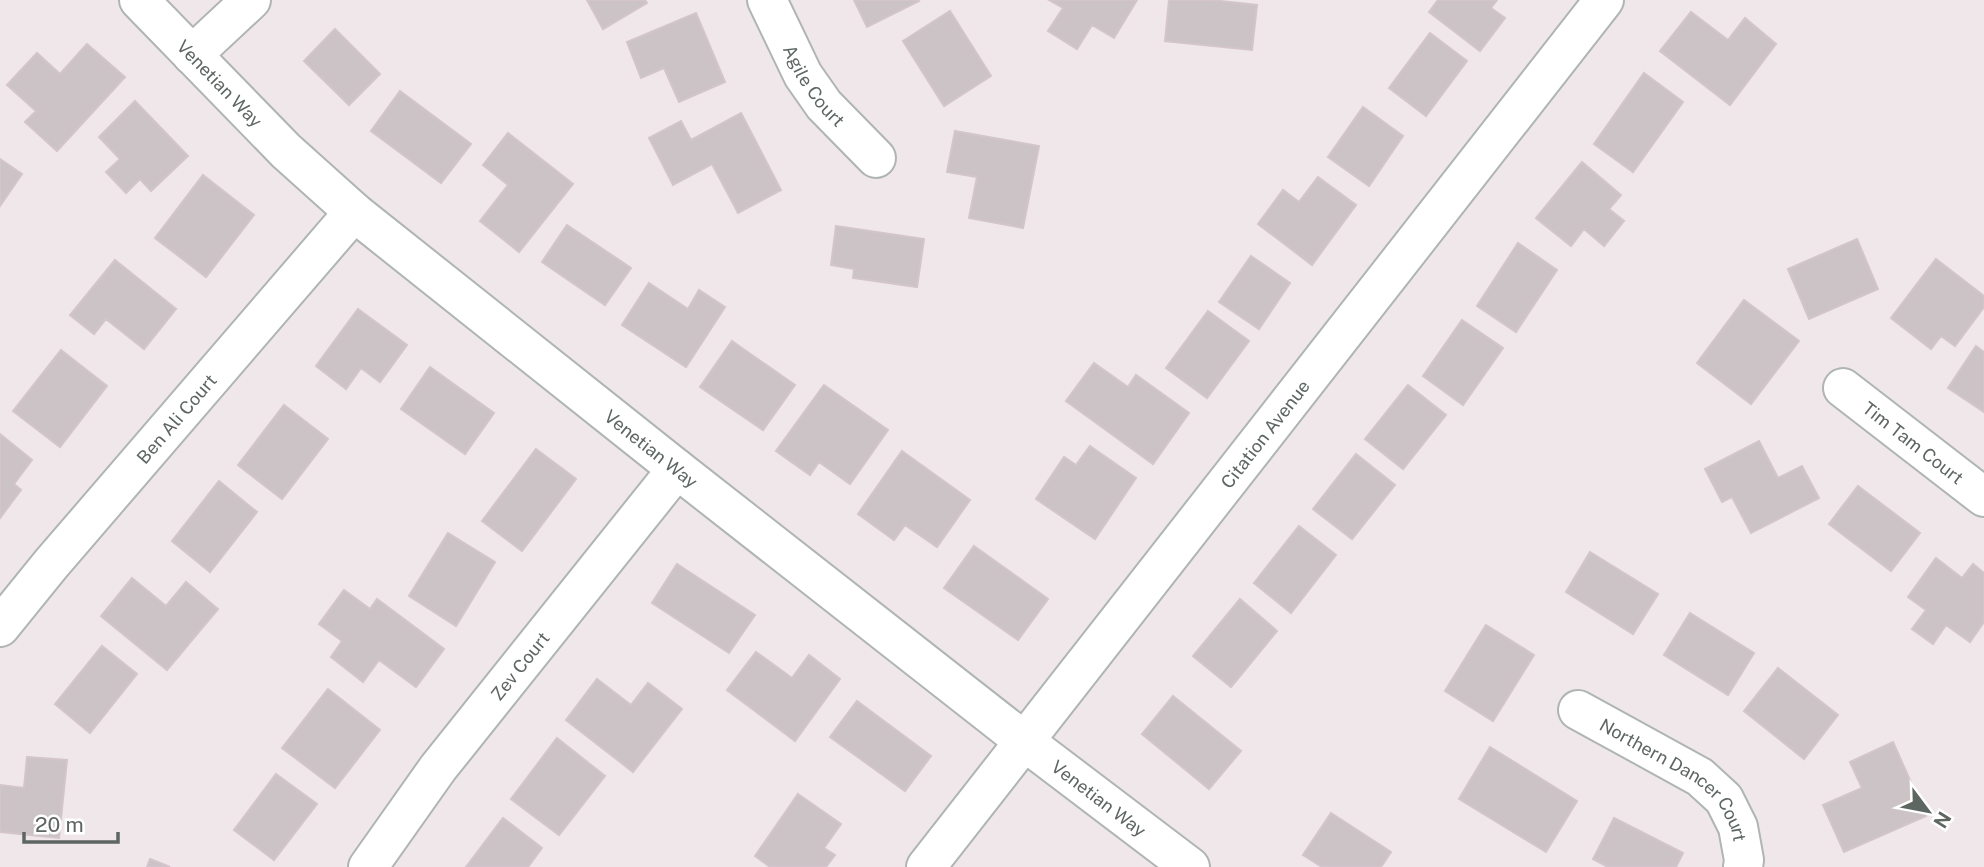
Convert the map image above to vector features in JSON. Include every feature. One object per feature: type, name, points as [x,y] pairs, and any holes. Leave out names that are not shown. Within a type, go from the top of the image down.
[{"type":"street","name":"Venetian Way","points":[[139,0],[286,151],[354,212],[1024,741],[1190,867]]},
{"type":"street","points":[[192,55],[251,0]]},
{"type":"street","name":"Agile Court","points":[[766,0],[810,85],[824,105],[876,159]]},
{"type":"street","name":"Citation Avenue","points":[[926,867],[1604,0]]},
{"type":"street","name":"Ben Ali Court","points":[[0,627],[354,212]]},
{"type":"street","name":"Tim Tam Court","points":[[1843,388],[1984,497]]},
{"type":"street","name":"Zev Court","points":[[368,867],[438,768],[677,469]]},
{"type":"street","name":"Northern Dancer Court","points":[[1578,710],[1700,777],[1724,799],[1738,827],[1743,867]]},
{"type":"building","points":[[587,0],[645,0],[647,3],[603,29]]},
{"type":"building","points":[[854,0],[918,0],[919,1],[867,27]]},
{"type":"building","points":[[1049,0],[1137,0],[1114,38],[1092,25],[1077,49],[1048,31],[1063,8]]},
{"type":"building","points":[[1169,0],[1211,0],[1257,5],[1252,50],[1165,41]]},
{"type":"building","points":[[1438,0],[1497,0],[1491,8],[1505,18],[1480,51],[1429,12]]},
{"type":"building","points":[[950,11],[991,76],[944,106],[903,41]]},
{"type":"building","points":[[1691,12],[1728,40],[1745,18],[1776,44],[1730,105],[1660,51]]},
{"type":"building","points":[[696,13],[725,82],[679,102],[664,68],[641,78],[627,42]]},
{"type":"building","points":[[335,29],[380,74],[349,105],[304,61]]},
{"type":"building","points":[[1430,33],[1467,61],[1426,116],[1389,88]]},
{"type":"building","points":[[87,44],[125,77],[57,151],[25,122],[36,111],[7,85],[37,53],[60,74]]},
{"type":"building","points":[[1644,73],[1683,102],[1633,172],[1594,144]]},
{"type":"building","points":[[400,91],[471,144],[441,183],[371,131]]},
{"type":"building","points":[[135,101],[188,156],[151,191],[140,179],[126,193],[106,172],[120,159],[99,137]]},
{"type":"building","points":[[1363,107],[1403,136],[1369,186],[1328,157]]},
{"type":"building","points":[[741,113],[781,190],[738,213],[712,164],[673,185],[649,138],[681,121],[691,140]]},
{"type":"building","points":[[955,131],[1039,146],[1023,228],[969,218],[977,177],[947,172]]},
{"type":"building","points":[[508,133],[573,184],[519,252],[480,221],[508,185],[483,165]]},
{"type":"building","points":[[0,159],[22,174],[0,206]]},
{"type":"building","points":[[1582,162],[1621,195],[1609,209],[1624,221],[1604,246],[1584,229],[1571,246],[1536,218]]},
{"type":"building","points":[[203,175],[254,215],[206,277],[155,238]]},
{"type":"building","points":[[1318,177],[1356,205],[1312,265],[1258,224],[1283,190],[1299,202]]},
{"type":"building","points":[[567,225],[631,268],[605,305],[542,262]]},
{"type":"building","points":[[836,226],[924,239],[917,287],[853,278],[854,269],[831,265]]},
{"type":"building","points":[[1857,239],[1878,289],[1809,319],[1788,269]]},
{"type":"building","points":[[1518,243],[1557,270],[1516,332],[1477,306]]},
{"type":"building","points":[[1251,256],[1290,283],[1259,329],[1219,302]]},
{"type":"building","points":[[1936,259],[1984,296],[1984,307],[1955,346],[1941,336],[1931,349],[1891,318]]},
{"type":"building","points":[[115,260],[176,309],[144,349],[106,319],[94,334],[70,315]]},
{"type":"building","points":[[649,283],[688,309],[699,290],[725,307],[686,367],[622,325]]},
{"type":"building","points":[[1744,300],[1799,341],[1751,404],[1697,363]]},
{"type":"building","points":[[358,309],[407,345],[380,382],[361,368],[346,389],[316,366]]},
{"type":"building","points":[[1208,311],[1249,341],[1207,398],[1166,368]]},
{"type":"building","points":[[1462,320],[1503,348],[1463,405],[1423,376]]},
{"type":"building","points":[[732,341],[795,385],[763,430],[700,387]]},
{"type":"building","points":[[1976,346],[1984,352],[1984,412],[1948,388]]},
{"type":"building","points":[[61,350],[107,386],[60,447],[13,411]]},
{"type":"building","points":[[1094,363],[1128,387],[1136,375],[1189,413],[1153,464],[1066,401]]},
{"type":"building","points":[[430,367],[494,413],[465,454],[401,409]]},
{"type":"building","points":[[824,385],[888,430],[850,484],[819,462],[810,475],[776,451]]},
{"type":"building","points":[[1408,385],[1446,415],[1403,469],[1365,439]]},
{"type":"building","points":[[284,405],[328,439],[282,499],[238,465]]},
{"type":"building","points":[[0,434],[32,460],[14,484],[21,490],[0,518]]},
{"type":"building","points":[[1759,441],[1778,478],[1802,466],[1819,498],[1751,533],[1732,497],[1722,502],[1705,469]]},
{"type":"building","points":[[1090,446],[1136,478],[1095,539],[1036,499],[1064,457],[1076,465]]},
{"type":"building","points":[[536,449],[576,479],[522,551],[482,521]]},
{"type":"building","points":[[902,451],[970,500],[937,547],[905,525],[894,540],[858,514]]},
{"type":"building","points":[[1356,454],[1395,485],[1352,539],[1313,509]]},
{"type":"building","points":[[219,481],[257,512],[210,572],[172,541]]},
{"type":"building","points":[[1858,486],[1920,533],[1891,571],[1829,524]]},
{"type":"building","points":[[1299,526],[1336,555],[1291,613],[1254,583]]},
{"type":"building","points":[[448,533],[495,562],[456,626],[409,596]]},
{"type":"building","points":[[974,546],[1048,599],[1018,640],[944,588]]},
{"type":"building","points":[[1590,552],[1658,594],[1633,634],[1566,592]]},
{"type":"building","points":[[1936,558],[1962,578],[1973,564],[1984,573],[1984,622],[1970,642],[1946,625],[1933,644],[1912,629],[1926,610],[1908,597]]},
{"type":"building","points":[[677,564],[755,615],[729,653],[652,603]]},
{"type":"building","points":[[132,578],[166,606],[186,582],[218,609],[167,670],[101,616]]},
{"type":"building","points":[[344,590],[370,609],[377,599],[444,649],[416,687],[379,660],[363,682],[331,657],[342,641],[319,624]]},
{"type":"building","points":[[1240,599],[1277,631],[1231,687],[1193,656]]},
{"type":"building","points":[[1690,613],[1754,653],[1728,695],[1664,655]]},
{"type":"building","points":[[1486,625],[1534,655],[1493,721],[1445,691]]},
{"type":"building","points":[[102,646],[137,674],[90,733],[55,704]]},
{"type":"building","points":[[756,652],[792,678],[809,655],[840,679],[795,741],[727,690]]},
{"type":"building","points":[[1778,668],[1838,715],[1804,759],[1744,711]]},
{"type":"building","points":[[597,679],[631,705],[648,683],[682,709],[633,772],[566,720]]},
{"type":"building","points":[[328,689],[380,730],[335,788],[282,748]]},
{"type":"building","points":[[1173,696],[1241,751],[1209,789],[1142,734]]},
{"type":"building","points":[[857,701],[931,756],[905,791],[830,737]]},
{"type":"building","points":[[557,738],[605,776],[559,835],[511,799]]},
{"type":"building","points":[[1893,742],[1926,816],[1844,852],[1823,805],[1862,788],[1850,762]]},
{"type":"building","points":[[1490,747],[1577,801],[1546,852],[1459,799]]},
{"type":"building","points":[[27,757],[67,760],[59,838],[0,832],[0,785],[24,788]]},
{"type":"building","points":[[276,774],[317,804],[274,860],[234,830]]},
{"type":"building","points":[[798,794],[841,824],[824,848],[835,855],[826,867],[770,867],[755,856]]},
{"type":"building","points":[[1331,813],[1391,852],[1381,867],[1322,867],[1303,855]]},
{"type":"building","points":[[503,818],[542,848],[528,867],[466,867]]},
{"type":"building","points":[[1614,818],[1683,853],[1676,867],[1608,867],[1593,859]]},
{"type":"building","points":[[150,859],[170,867],[147,867]]}]
